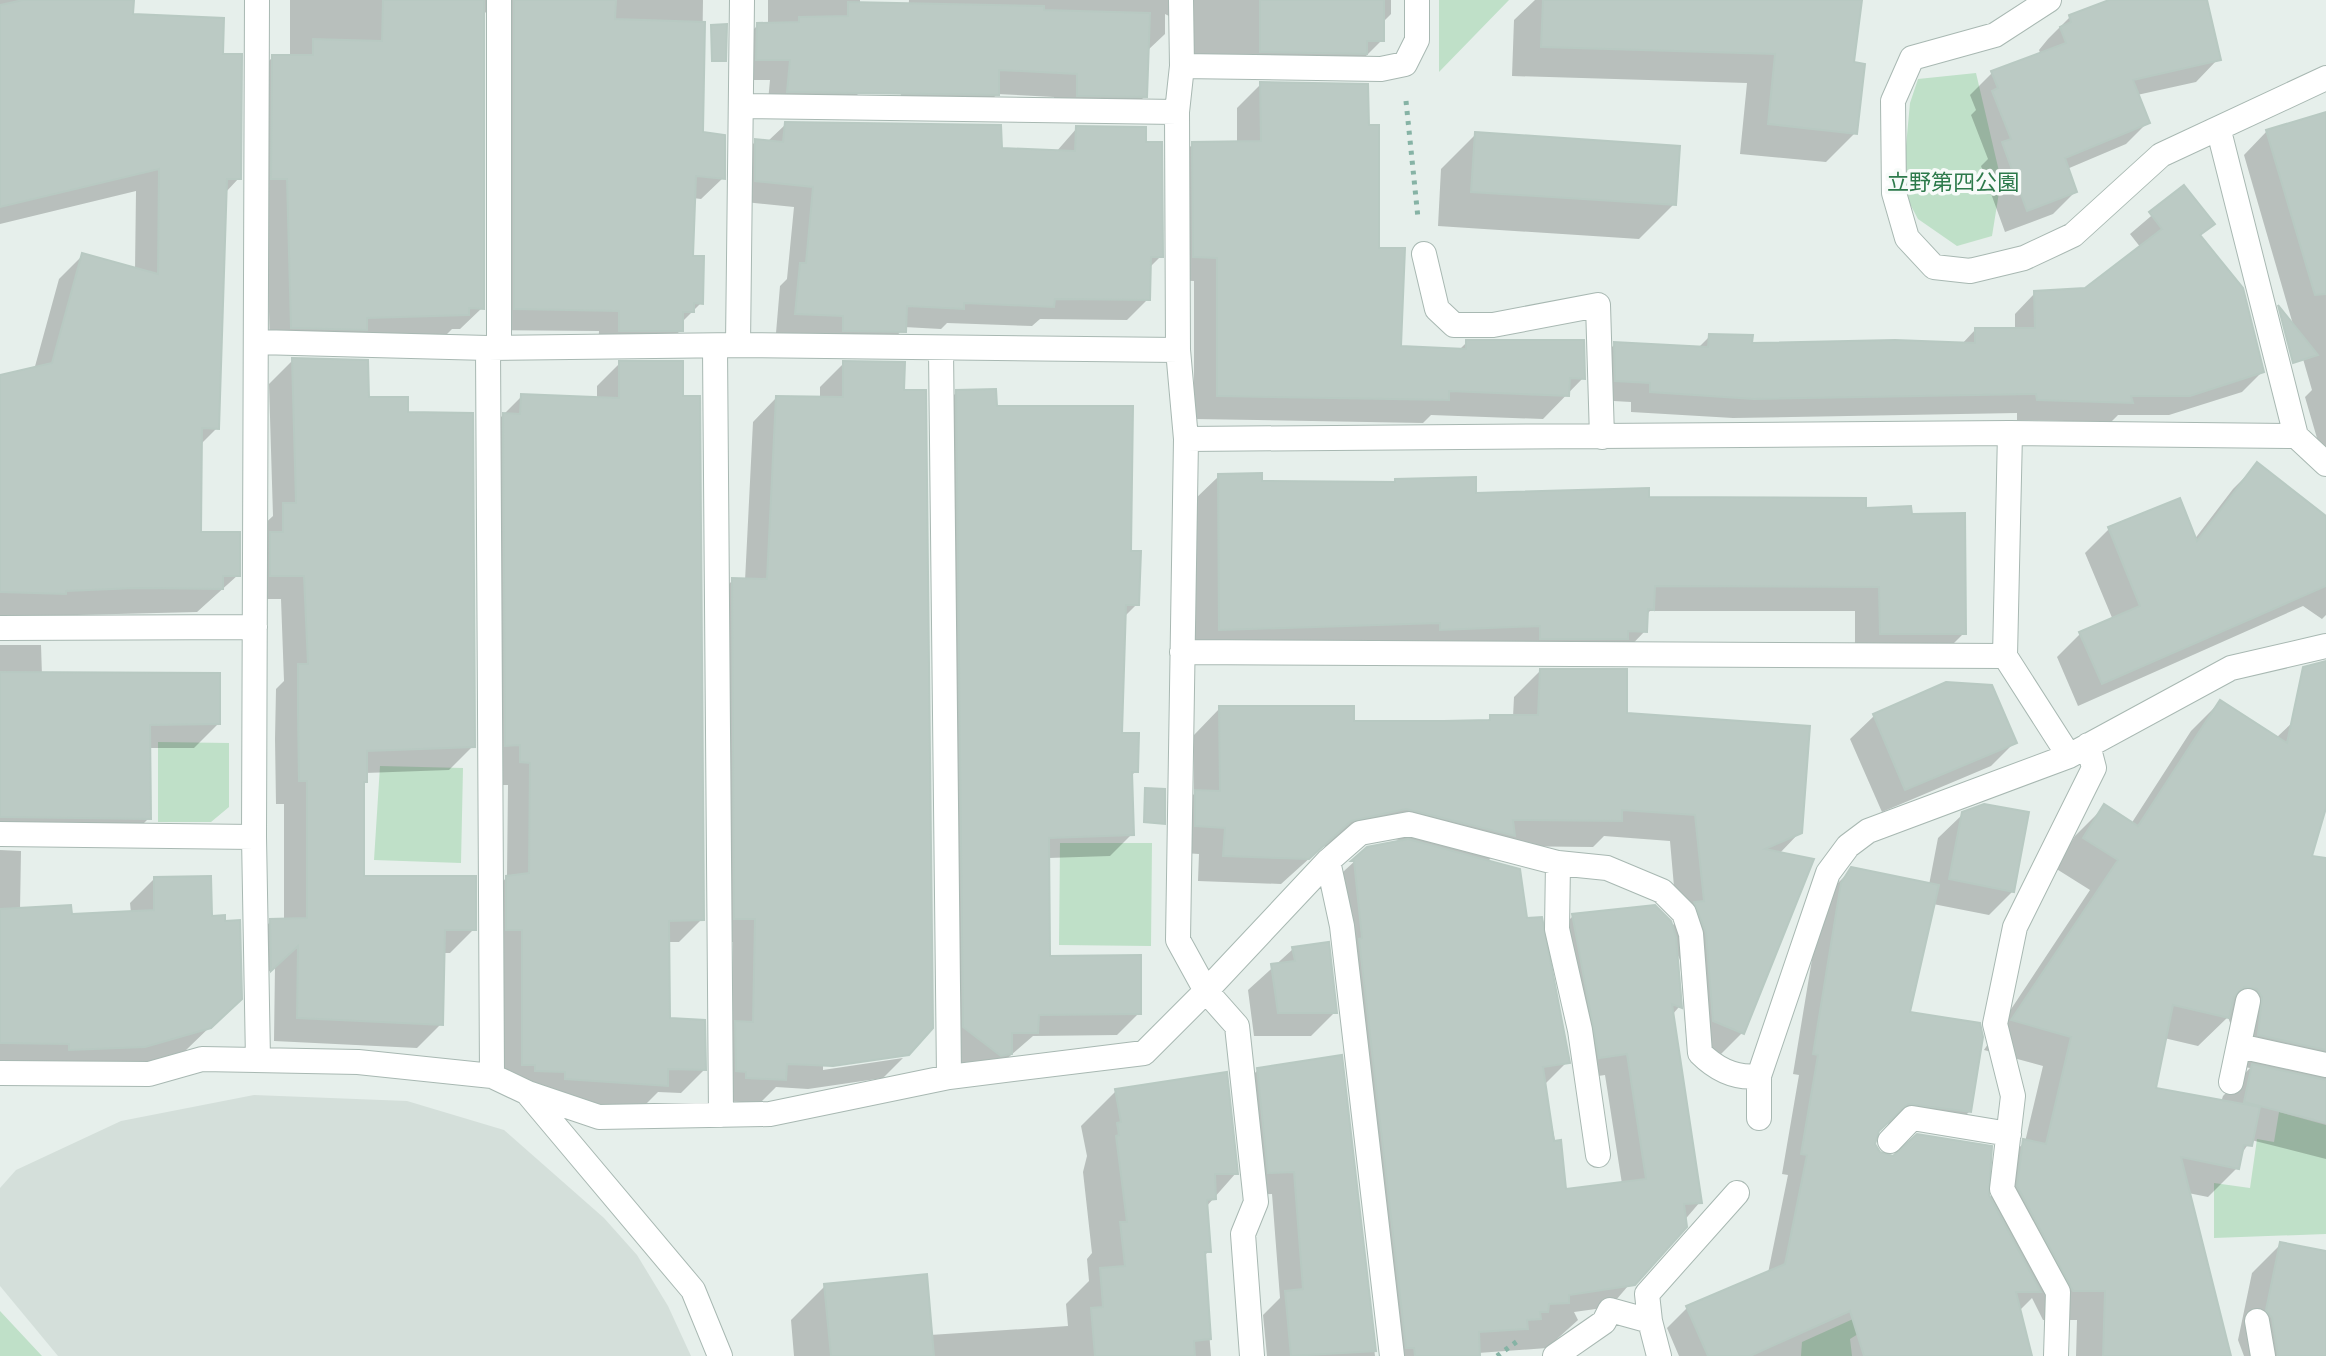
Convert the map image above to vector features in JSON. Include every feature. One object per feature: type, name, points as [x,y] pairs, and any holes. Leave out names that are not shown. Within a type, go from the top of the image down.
[{"type":"street","points":[[257,0],[254,837],[258,1060]]},
{"type":"street","points":[[492,1076],[494,348],[499,0]]},
{"type":"street","points":[[721,1115],[726,347],[742,106],[742,0]]},
{"type":"street","points":[[1181,0],[1182,66],[1177,112],[1178,350],[1186,439],[1178,940],[1206,991],[1237,1026],[1256,1202],[1243,1234],[1252,1356]]},
{"type":"street","points":[[1182,66],[1381,69],[1405,64],[1417,40],[1417,0]]},
{"type":"street","points":[[2049,0],[1995,35],[1912,58],[1893,101],[1894,193],[1907,238],[1934,267],[1970,271],[2024,258],[2073,235],[2161,155],[2219,131],[2326,78]]},
{"type":"street","points":[[742,106],[1177,112]]},
{"type":"street","points":[[2219,131],[2296,436],[2326,464]]},
{"type":"street","points":[[1424,254],[1437,309],[1454,325],[1493,325],[1598,305],[1602,437]]},
{"type":"street","points":[[257,342],[494,348],[1178,350]]},
{"type":"street","points":[[941,350],[949,1077]]},
{"type":"street","points":[[1186,439],[2010,433],[2296,436]]},
{"type":"street","points":[[2010,433],[2005,656],[2094,768],[2015,927],[1995,1024],[2013,1096],[2002,1189],[2058,1292],[2056,1356]]},
{"type":"street","points":[[0,628],[255,627]]},
{"type":"street","points":[[1759,1118],[1759,1076],[1828,873],[1848,846],[1868,831],[2079,751],[2231,668],[2326,646]]},
{"type":"street","points":[[1182,652],[2005,656]]},
{"type":"street","points":[[0,1073],[149,1074],[202,1059],[373,1063],[492,1076],[528,1093],[599,1117],[721,1115],[770,1114],[949,1077],[1144,1053],[1328,861],[1360,833],[1409,824],[1558,863],[1607,868],[1662,891],[1684,913],[1691,934],[1700,1053],[1714,1068],[1745,1078],[1759,1076]]},
{"type":"street","points":[[0,834],[254,837]]},
{"type":"street","points":[[1328,861],[1342,926],[1392,1356]]},
{"type":"street","points":[[1558,863],[1557,929],[1580,1030],[1598,1155]]},
{"type":"street","points":[[2231,1082],[2248,1001]]},
{"type":"street","points":[[2239,1046],[2326,1065]]},
{"type":"street","points":[[528,1093],[693,1290],[720,1356]]},
{"type":"street","points":[[1890,1141],[1912,1118],[2009,1134]]},
{"type":"street","points":[[1659,1356],[1647,1294],[1737,1193]]},
{"type":"street","points":[[1555,1356],[1604,1322],[1610,1310],[1650,1321]]},
{"type":"street","points":[[2257,1321],[2263,1356]]},
{"type":"path","points":[[1405,64],[1409,161],[1424,254]]},
{"type":"shaded area","points":[[254,1095],[407,1101],[504,1130],[604,1218],[637,1255],[668,1306],[691,1356],[58,1356],[0,1286],[0,1188],[16,1170],[121,1121]]},
{"type":"green space","points":[[1439,0],[1509,0],[1439,72]]},
{"type":"green space","name":"立野第四公園","points":[[1976,73],[2001,180],[1992,236],[1957,246],[1918,219],[1902,189],[1910,103],[1918,79]]},
{"type":"green space","points":[[158,742],[229,743],[229,807],[211,822],[158,822]]},
{"type":"green space","points":[[380,766],[463,768],[461,863],[374,860]]},
{"type":"green space","points":[[1060,843],[1152,843],[1151,946],[1059,945]]},
{"type":"green space","points":[[2279,1112],[2326,1125],[2326,1234],[2214,1238],[2214,1183],[2250,1188],[2257,1139],[2274,1142]]},
{"type":"green space","points":[[0,1311],[42,1356],[0,1356]]},
{"type":"green space","points":[[1862,1315],[1885,1317],[1850,1339],[1852,1356],[1801,1356],[1802,1342]]},
{"type":"building","points":[[23,0],[134,0],[133,14],[224,18],[223,54],[242,54],[241,179],[227,179],[219,429],[202,428],[201,532],[240,532],[240,576],[223,576],[223,589],[136,588],[66,591],[66,594],[0,592],[0,375],[52,363],[82,253],[158,274],[159,169],[0,207],[0,5]]},
{"type":"building","points":[[383,0],[484,0],[484,309],[469,308],[469,315],[367,318],[367,330],[291,328],[287,179],[271,179],[272,55],[313,55],[313,39],[382,41]]},
{"type":"building","points":[[514,0],[616,0],[615,19],[705,22],[703,132],[725,135],[725,179],[696,176],[693,256],[704,256],[703,304],[694,303],[694,312],[683,312],[683,331],[619,331],[619,311],[514,309]]},
{"type":"building","points":[[1260,0],[1384,0],[1384,41],[1367,41],[1367,54],[1260,52]]},
{"type":"building","points":[[1543,0],[1862,0],[1854,62],[1865,64],[1857,134],[1768,124],[1775,54],[1541,47]]},
{"type":"building","points":[[2109,0],[2207,0],[2221,60],[2133,80],[2150,123],[2065,158],[2077,192],[2027,211],[2002,142],[2011,139],[1992,91],[1998,88],[1991,71],[2066,43],[2060,27],[2071,22],[2069,15]]},
{"type":"building","points":[[848,2],[1044,6],[1044,10],[1150,13],[1147,97],[1077,96],[1077,74],[999,70],[999,95],[787,92],[790,60],[756,60],[757,23],[799,22],[799,17],[848,16]]},
{"type":"building","points":[[727,24],[726,61],[712,61],[711,25]]},
{"type":"building","points":[[1260,82],[1368,84],[1369,125],[1379,125],[1379,248],[1405,248],[1401,346],[1466,349],[1466,340],[1584,340],[1585,379],[1570,378],[1569,396],[1449,391],[1449,400],[1217,396],[1217,258],[1193,257],[1192,142],[1261,141]]},
{"type":"building","points":[[2326,112],[2326,294],[2315,295],[2266,130]]},
{"type":"building","points":[[785,122],[1001,125],[1002,148],[1075,151],[1076,126],[1146,127],[1146,142],[1162,142],[1163,257],[1151,257],[1150,300],[1055,299],[1054,307],[964,303],[964,309],[907,306],[906,332],[843,331],[843,316],[795,314],[800,263],[806,263],[813,187],[755,181],[755,139],[783,142]]},
{"type":"building","points":[[1475,132],[1680,146],[1676,205],[1471,192]]},
{"type":"building","points":[[2184,185],[2215,224],[2200,235],[2243,288],[2264,372],[2190,396],[2131,396],[2133,403],[2037,400],[2036,394],[1754,399],[1650,392],[1650,383],[1615,381],[1614,342],[1708,347],[1709,334],[1753,335],[1752,343],[1895,340],[1975,343],[1975,328],[2035,328],[2034,291],[2085,288],[2162,229],[2149,212]]},
{"type":"building","points":[[2278,305],[2318,355],[2293,363]]},
{"type":"building","points":[[292,358],[368,360],[369,397],[408,397],[408,412],[473,413],[475,747],[367,751],[367,782],[364,782],[364,876],[476,876],[476,930],[445,930],[443,1025],[297,1018],[298,946],[271,971],[270,919],[307,918],[307,781],[299,781],[298,714],[298,664],[308,664],[304,576],[270,576],[270,532],[283,532],[283,503],[296,503]]},
{"type":"building","points":[[619,361],[683,361],[683,396],[700,396],[704,920],[669,921],[670,1018],[705,1020],[706,1070],[668,1069],[668,1086],[565,1079],[565,1072],[535,1071],[535,1065],[522,1065],[522,930],[506,930],[506,876],[529,873],[530,763],[520,762],[520,745],[505,746],[503,413],[520,414],[521,394],[619,398]]},
{"type":"building","points":[[843,361],[905,362],[904,390],[926,390],[933,1028],[909,1055],[833,1066],[787,1064],[786,1080],[746,1078],[746,1072],[736,1071],[735,1021],[753,1022],[755,919],[734,919],[732,578],[767,579],[776,396],[843,397]]},
{"type":"building","points":[[996,389],[997,406],[1133,406],[1131,551],[1141,551],[1139,605],[1126,605],[1122,733],[1139,733],[1138,772],[1132,772],[1134,835],[1049,838],[1050,956],[1141,955],[1141,1014],[1039,1015],[1038,1033],[1012,1033],[1012,1054],[1001,1056],[963,1027],[956,390]]},
{"type":"building","points":[[2257,462],[2326,516],[2326,586],[2102,684],[2079,632],[2140,606],[2108,527],[2180,498],[2197,541]]},
{"type":"building","points":[[1262,473],[1262,481],[1395,482],[1395,479],[1476,477],[1476,493],[1649,488],[1649,497],[1866,498],[1866,508],[1911,506],[1912,514],[1965,513],[1966,634],[1880,634],[1879,587],[1655,586],[1654,610],[1648,609],[1647,632],[1628,631],[1628,639],[1540,639],[1540,626],[1440,630],[1440,623],[1219,630],[1218,474]]},
{"type":"building","points":[[2326,661],[2326,808],[2312,856],[2326,858],[2326,1050],[2258,1035],[2262,997],[2257,989],[2244,987],[2234,997],[2229,1018],[2173,1005],[2156,1088],[2260,1107],[2252,1146],[2244,1145],[2239,1169],[2181,1157],[2231,1356],[2103,1356],[2105,1291],[2073,1291],[2017,1186],[2023,1139],[2046,1144],[2071,1037],[2011,1020],[2118,860],[2083,838],[2104,804],[2138,826],[2220,700],[2287,743],[2303,667]]},
{"type":"building","points":[[1540,669],[1627,669],[1627,713],[1810,726],[1802,833],[1765,849],[1814,859],[1744,1034],[1713,1021],[1706,933],[1694,902],[1704,901],[1695,815],[1622,810],[1622,821],[1513,820],[1515,836],[1406,809],[1351,821],[1309,859],[1223,856],[1225,828],[1195,826],[1195,790],[1220,791],[1219,706],[1354,706],[1354,721],[1490,720],[1490,715],[1538,715]]},
{"type":"building","points":[[0,672],[220,673],[220,724],[150,725],[151,819],[0,817]]},
{"type":"building","points":[[1946,682],[1992,685],[2017,743],[1905,790],[1873,714]]},
{"type":"building","points":[[1145,788],[1165,789],[1165,824],[1144,822]]},
{"type":"building","points":[[1984,804],[2029,812],[2014,892],[1949,879],[1962,812]]},
{"type":"building","points":[[1408,839],[1520,869],[1527,918],[1542,917],[1570,1063],[1543,1067],[1554,1141],[1561,1140],[1566,1189],[1646,1179],[1627,1054],[1599,1058],[1572,914],[1655,905],[1671,921],[1676,937],[1682,1008],[1672,1004],[1702,1203],[1684,1204],[1687,1227],[1635,1285],[1569,1295],[1569,1303],[1549,1304],[1548,1312],[1540,1312],[1541,1319],[1527,1320],[1528,1329],[1479,1332],[1480,1356],[1415,1356],[1414,1348],[1406,1348],[1359,939],[1362,938],[1354,861],[1351,861],[1367,847]]},
{"type":"building","points":[[1851,867],[1939,885],[1910,1012],[1980,1023],[1983,1037],[1971,1112],[1908,1104],[1879,1131],[1875,1144],[1880,1152],[1893,1156],[1917,1134],[1992,1146],[1989,1195],[2041,1292],[2016,1292],[2032,1356],[1864,1356],[1850,1311],[1750,1356],[1708,1356],[1686,1306],[1785,1264],[1807,1155],[1801,1154],[1818,1055],[1813,1054],[1841,883]]},
{"type":"building","points":[[211,876],[212,916],[225,915],[225,921],[240,920],[242,999],[211,1028],[145,1047],[69,1050],[69,1044],[0,1043],[0,909],[71,905],[72,914],[154,910],[154,877]]},
{"type":"building","points":[[1329,942],[1337,1013],[1278,1013],[1271,964],[1295,961],[1292,947]]},
{"type":"building","points":[[1342,1055],[1376,1351],[1291,1356],[1285,1291],[1303,1289],[1294,1172],[1268,1173],[1257,1068]]},
{"type":"building","points":[[2252,1064],[2326,1080],[2326,1123],[2244,1102]]},
{"type":"building","points":[[1227,1072],[1238,1174],[1215,1174],[1216,1199],[1207,1200],[1211,1252],[1205,1252],[1211,1339],[1194,1341],[1195,1356],[1095,1356],[1091,1308],[1103,1307],[1100,1268],[1125,1266],[1120,1222],[1127,1222],[1116,1136],[1119,1135],[1117,1123],[1121,1122],[1115,1089]]},
{"type":"building","points":[[2280,1242],[2326,1251],[2326,1356],[2278,1356],[2272,1318],[2266,1310]]},
{"type":"building","points":[[927,1274],[934,1356],[831,1356],[824,1284]]}]
